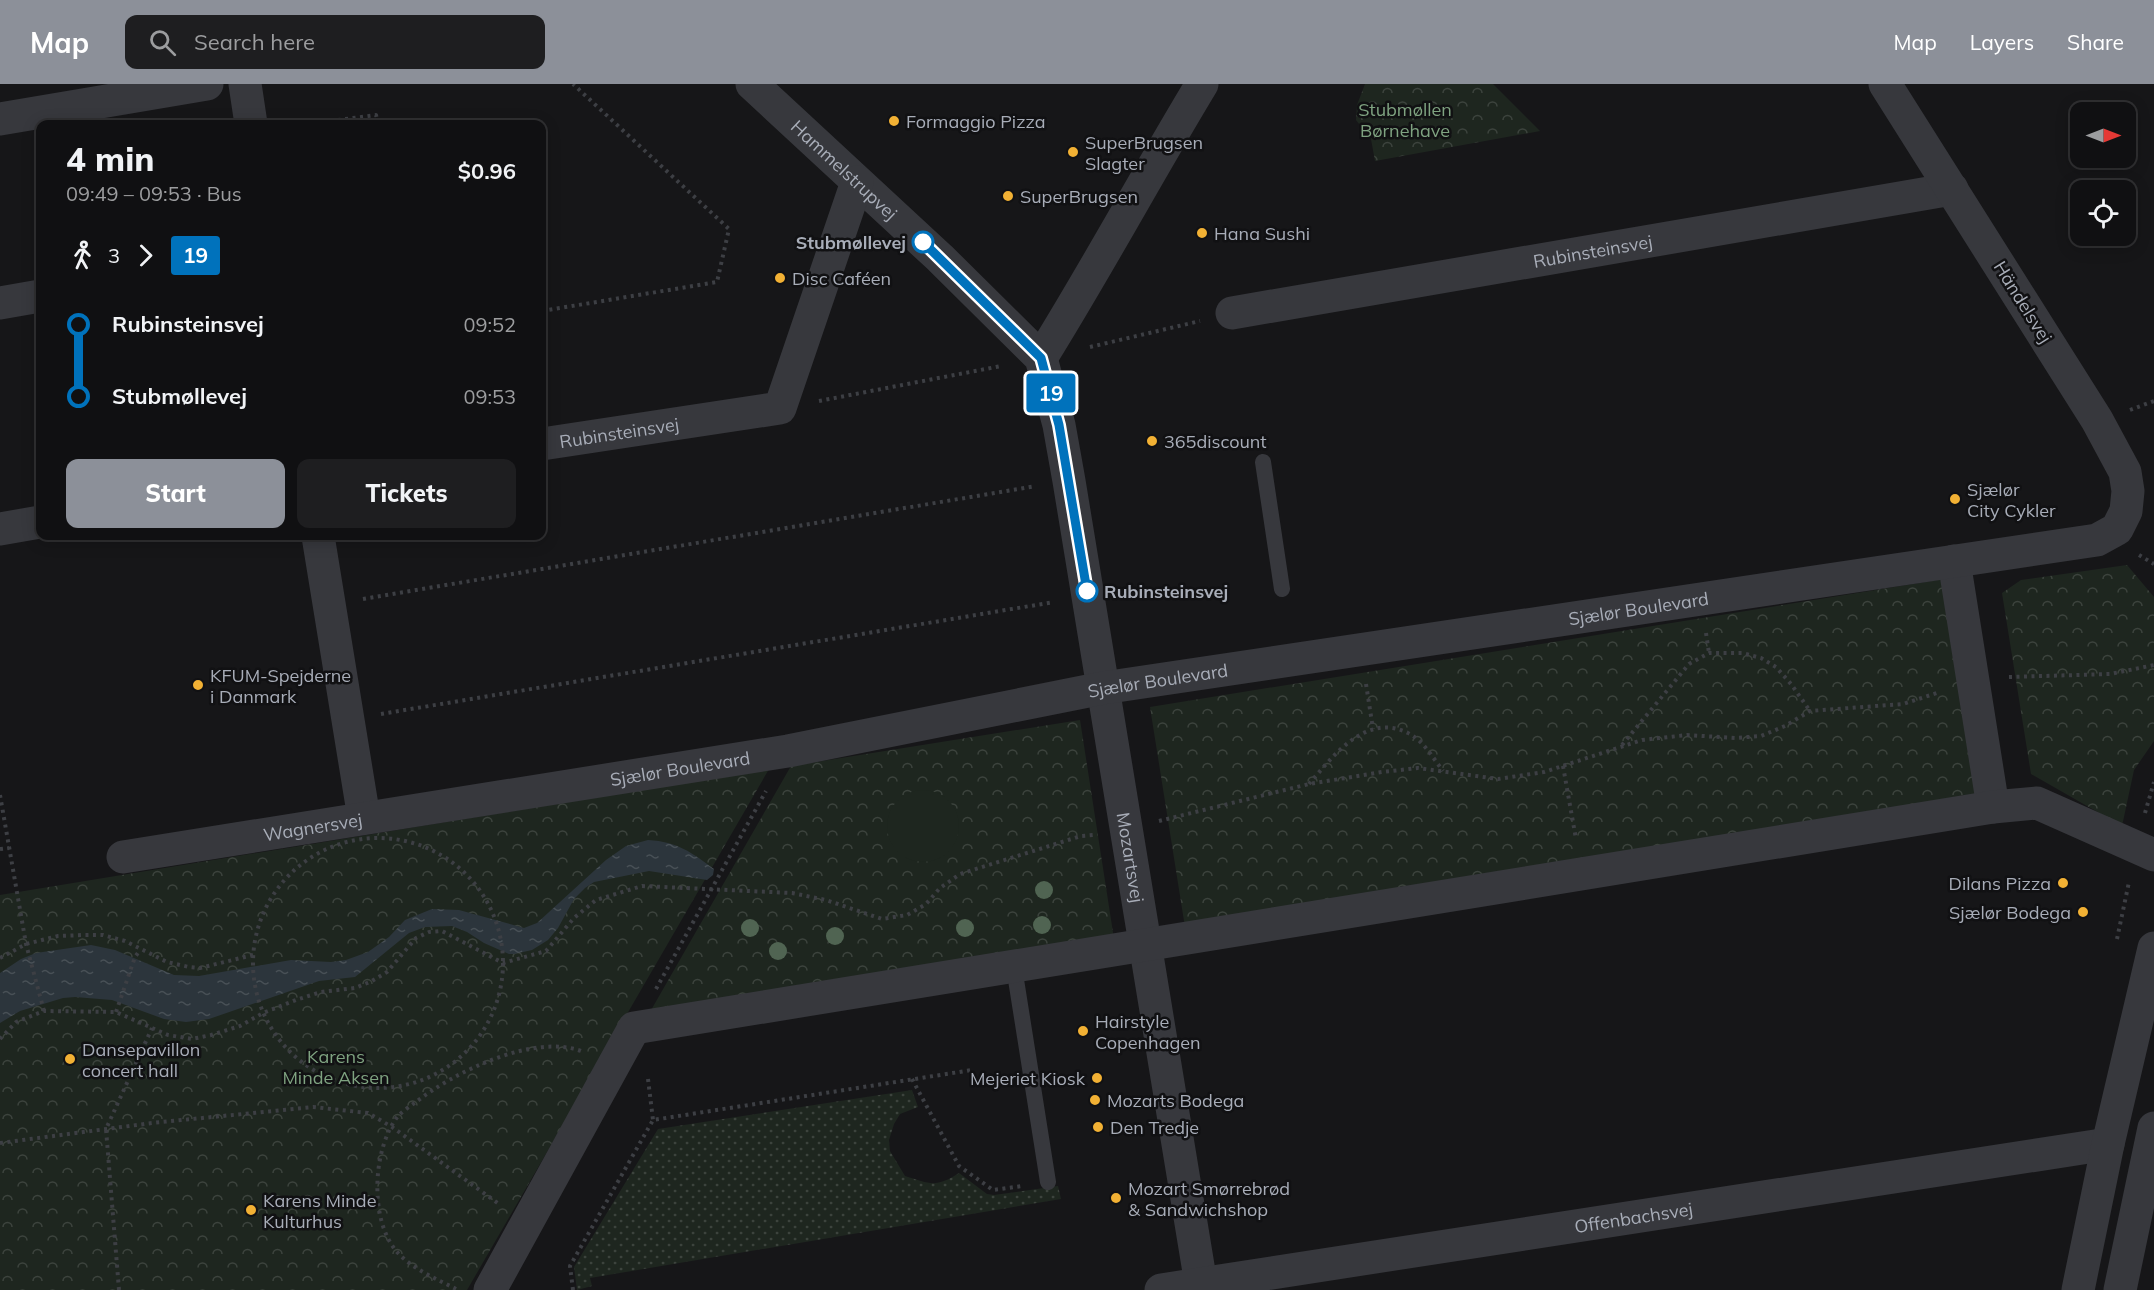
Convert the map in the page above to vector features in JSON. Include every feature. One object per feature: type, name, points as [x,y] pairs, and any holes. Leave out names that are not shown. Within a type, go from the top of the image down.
[{"type":"street","points":[[0,119],[207,84]]},
{"type":"street","points":[[244,84],[250,120]]},
{"type":"street","name":"Hammelstrupvej","points":[[752,84],[948,266],[1041,358]]},
{"type":"street","points":[[1041,358],[1079,297],[1142,183],[1202,84]]},
{"type":"street","name":"Händelsvej","points":[[1885,84],[2097,420],[2125,472],[2128,491],[2126,511],[2117,528]]},
{"type":"street","points":[[780,408],[857,182]]},
{"type":"street","name":"Rubinsteinsvej","points":[[1232,313],[1952,189]]},
{"type":"street","points":[[0,303],[36,297]]},
{"type":"street","name":"Mozartsvej","points":[[1041,358],[1059,425],[1069,481],[1202,1287]]},
{"type":"street","name":"Rubinsteinsvej","points":[[546,443],[780,408]]},
{"type":"street","points":[[0,529],[36,523]]},
{"type":"street","name":"Sjælør Boulevard","points":[[364,818],[788,751],[1103,688],[1292,655],[1360,650],[2097,540],[2117,528]]},
{"type":"street","name":"Wagnersvej","points":[[123,857],[364,818],[319,540]]},
{"type":"street","points":[[1954,561],[1993,807]]},
{"type":"street","points":[[490,1290],[634,1028],[1993,807],[2037,803],[2154,855]]},
{"type":"street","points":[[2078,1290],[2108,1144],[2154,948]]},
{"type":"street","points":[[2120,1290],[2154,1128]]},
{"type":"street","name":"Offenbachsvej","points":[[1161,1290],[1202,1287],[2108,1144]]},
{"type":"lane","points":[[1263,462],[1282,589]]},
{"type":"lane","points":[[1014,967],[1048,1182]]},
{"type":"path","points":[[546,310],[717,282],[729,229],[573,84]]},
{"type":"path","points":[[338,120],[376,115],[377,120]]},
{"type":"path","points":[[780,408],[1041,358],[1232,313]]},
{"type":"path","points":[[329,605],[1069,481]]},
{"type":"path","points":[[348,720],[1088,596]]},
{"type":"path","points":[[1360,650],[1373,729]]},
{"type":"path","points":[[1622,746],[1689,664],[1709,653],[1742,653],[1761,658],[1776,667],[1810,711]]},
{"type":"path","points":[[0,1039],[16,1022],[44,1011],[116,1012],[168,1035],[192,1039],[240,1026],[263,1013],[321,992],[355,988],[372,981],[387,972],[416,938],[429,932],[442,931],[503,963],[546,951],[574,918],[596,900],[642,886],[792,893],[826,900],[882,920],[907,915],[926,904],[940,888],[960,874],[1081,836],[1126,830],[1309,784],[1418,768],[1498,779],[1544,772],[1642,740],[1687,735],[1735,738],[1761,736],[1785,726],[1810,711],[1903,704],[1973,682],[2001,677],[2110,674],[2154,665]]},
{"type":"path","points":[[1309,784],[1350,740],[1373,729],[1388,728],[1408,733],[1423,746],[1443,771]]},
{"type":"path","points":[[634,1028],[788,751]]},
{"type":"path","points":[[1563,766],[1581,874]]},
{"type":"path","points":[[0,795],[27,951],[44,1011]]},
{"type":"path","points":[[382,838],[425,847],[451,862],[473,882],[489,906],[495,920],[500,934],[503,963],[500,990],[492,1015],[479,1037],[461,1057],[440,1072],[416,1083],[390,1088],[364,1088],[338,1082],[315,1071],[293,1055],[276,1036],[263,1013],[255,985],[253,955],[262,917],[282,883],[296,869],[329,848],[348,842],[382,838]]},
{"type":"path","points":[[0,849],[9,848]]},
{"type":"path","points":[[0,958],[26,944],[58,936],[103,935],[124,941],[167,962],[189,967],[200,968],[253,955]]},
{"type":"path","points":[[116,1012],[135,957],[140,950]]},
{"type":"path","points":[[119,1290],[106,1129],[152,1028]]},
{"type":"path","points":[[459,1290],[422,1272],[398,1253],[383,1228],[377,1200],[378,1172],[387,1134],[399,1115],[429,1092],[490,1061],[524,1050],[556,1046],[574,1048],[615,1063]]},
{"type":"path","points":[[573,1290],[570,1266],[653,1120],[972,1070]]},
{"type":"path","points":[[912,1079],[959,1166],[993,1190],[1048,1182]]},
{"type":"path","points":[[0,1143],[313,1107],[368,1113],[392,1127],[526,1224]]},
{"type":"green space","name":"Stubmøllen Børnehave","points":[[1365,84],[1493,84],[1540,131],[1375,161],[1371,139],[1356,120],[1357,105]]},
{"type":"green space","points":[[2127,565],[2154,597],[2154,741],[2134,770],[2122,826],[2031,774],[2002,593],[2021,580]]},
{"type":"green space","points":[[1944,579],[1981,795],[1185,927],[1150,707]]},
{"type":"green space","points":[[1080,720],[1114,939],[650,1012],[791,766]]},
{"type":"green space","name":"Karens Minde Aksen","points":[[769,769],[467,1290],[0,1290],[0,895]]},
{"type":"green space","points":[[923,790],[937,793],[949,800],[956,812],[959,826],[956,840],[949,852],[937,859],[923,862],[909,859],[897,852],[890,840],[887,826],[890,812],[897,800],[909,793]]},
{"type":"green space","points":[[912,1090],[918,1107],[900,1114],[889,1140],[890,1151],[905,1176],[938,1183],[959,1173],[987,1194],[994,1195],[1058,1186],[1061,1199],[590,1278],[592,1286],[577,1290],[574,1267],[658,1129]]},
{"type":"water","points":[[648,840],[668,843],[684,849],[714,869],[713,875],[707,880],[649,871],[594,882],[574,899],[558,928],[548,940],[532,950],[509,954],[452,926],[425,927],[409,933],[355,977],[319,981],[209,1019],[186,1022],[164,1019],[112,1000],[75,997],[63,998],[20,1011],[0,1023],[0,973],[21,959],[36,953],[91,945],[115,950],[174,975],[199,976],[291,960],[331,962],[346,960],[368,952],[389,937],[405,920],[432,909],[459,910],[524,928],[537,923],[606,860],[626,846]]},
{"type":"bus line","name":"19","points":[[923,242],[1041,358],[1059,425],[1087,591]]},
{"type":"place","name":"Formaggio Pizza","points":[[894,121]]},
{"type":"place","name":"SuperBrugsen Slagter","points":[[1073,152]]},
{"type":"place","name":"SuperBrugsen","points":[[1008,196]]},
{"type":"place","name":"Hana Sushi","points":[[1202,233]]},
{"type":"place","name":"Stubmøllevej","points":[[923,242]]},
{"type":"place","name":"Disc Caféen","points":[[780,278]]},
{"type":"place","name":"365discount","points":[[1152,441]]},
{"type":"place","name":"Sjælør City Cykler","points":[[1955,499]]},
{"type":"place","name":"Rubinsteinsvej","points":[[1087,591]]},
{"type":"place","name":"KFUM-Spejderne i Danmark","points":[[198,685]]},
{"type":"place","name":"Dilans Pizza","points":[[2063,883]]},
{"type":"place","name":"Sjælør Bodega","points":[[2083,912]]},
{"type":"place","name":"Hairstyle Copenhagen","points":[[1083,1031]]},
{"type":"place","name":"Dansepavillon concert hall","points":[[70,1059]]},
{"type":"place","name":"Mejeriet Kiosk","points":[[1097,1078]]},
{"type":"place","name":"Mozarts Bodega","points":[[1095,1100]]},
{"type":"place","name":"Den Tredje","points":[[1098,1127]]},
{"type":"place","name":"Mozart Smørrebrød & Sandwichshop","points":[[1116,1198]]},
{"type":"place","name":"Karens Minde Kulturhus","points":[[251,1210]]}]
